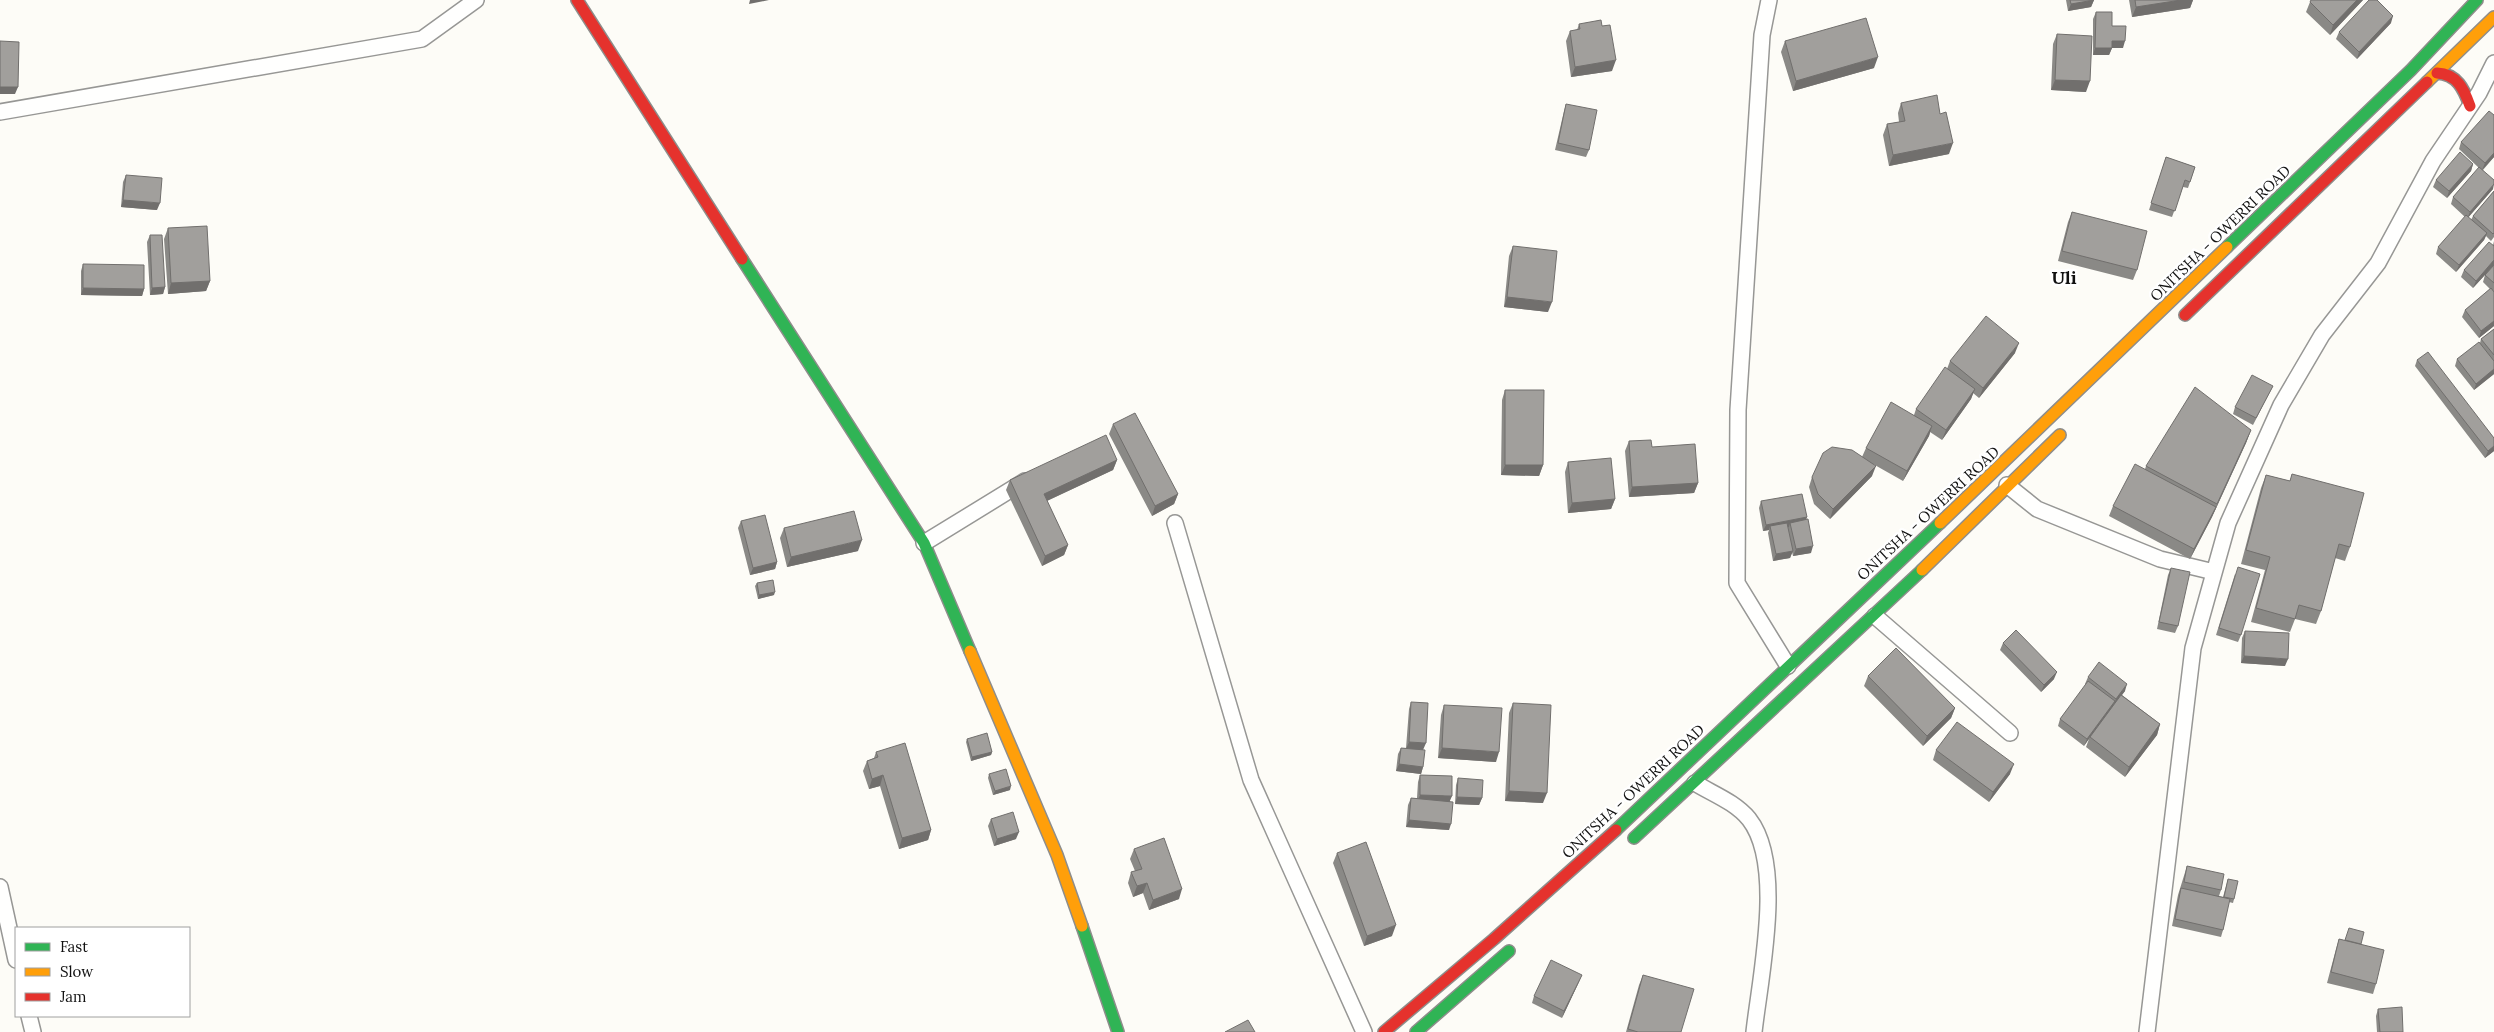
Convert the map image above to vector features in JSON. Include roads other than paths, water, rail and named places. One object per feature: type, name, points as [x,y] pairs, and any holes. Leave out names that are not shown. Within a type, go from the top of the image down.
[{"type":"main road","points":[[577,0],[924,543],[1057,855],[1118,1032]]},
{"type":"main road","name":"ONITSHA - OWERRI ROAD","points":[[1384,1032],[1494,939],[1634,814],[2362,118],[2411,70],[2477,0]]},
{"type":"main road","points":[[2179,320],[2494,17]]},
{"type":"main road","points":[[2437,73],[2450,75],[2464,88],[2470,106]]},
{"type":"main road","points":[[1628,843],[1874,616],[2072,424]]},
{"type":"main road","points":[[1416,1032],[1517,943]]},
{"type":"street","points":[[0,112],[422,39],[476,0]]},
{"type":"street","points":[[1769,0],[1761,45],[1738,410],[1737,583],[1788,666]]},
{"type":"street","points":[[2147,1032],[2192,648],[2228,523],[2281,404],[2322,335],[2378,263],[2433,161],[2470,106],[2494,63]]},
{"type":"street","points":[[924,543],[1040,471]]},
{"type":"street","points":[[2007,485],[2038,508],[2160,559],[2214,572]]},
{"type":"street","points":[[1175,523],[1250,780],[1364,1032]]},
{"type":"street","points":[[1874,616],[2010,733]]},
{"type":"street","points":[[1695,783],[1735,806],[1749,820],[1758,837],[1766,868],[1769,902],[1754,1032]]},
{"type":"street","points":[[0,887],[15,955]]},
{"type":"street","points":[[29,1017],[33,1032]]},
{"type":"district","name":"Uli","points":[[2064,277]]}]
